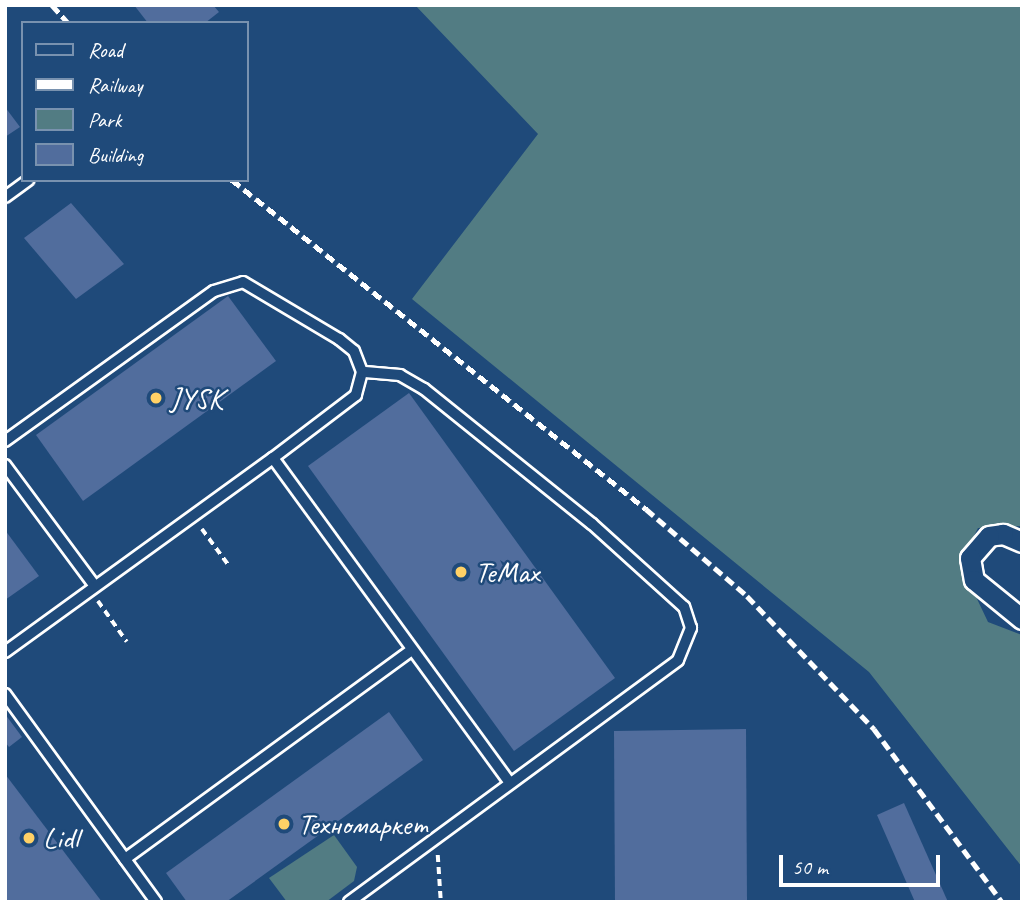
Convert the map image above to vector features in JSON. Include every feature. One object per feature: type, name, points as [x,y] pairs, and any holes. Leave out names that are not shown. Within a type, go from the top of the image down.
[{"type":"street","points":[[1022,542],[1003,534],[989,536],[970,558],[974,580],[1022,619]]},
{"type":"lane","points":[[5,197],[26,182]]},
{"type":"lane","points":[[5,442],[230,282],[262,290],[339,339],[354,351],[362,372],[356,395],[5,652]]},
{"type":"lane","points":[[349,902],[678,660],[691,628],[684,607],[592,524],[424,389],[381,370],[362,372]]},
{"type":"lane","points":[[272,458],[510,783]]},
{"type":"lane","points":[[5,465],[92,588]]},
{"type":"lane","points":[[125,859],[412,650]]},
{"type":"lane","points":[[5,694],[156,902]]},
{"type":"path","points":[[192,516],[230,567]]},
{"type":"path","points":[[92,588],[127,642]]},
{"type":"path","points":[[437,837],[441,902]]},
{"type":"green space","points":[[415,5],[1022,5],[1022,526],[978,528],[960,563],[988,622],[1022,635],[1022,867],[869,672],[412,299],[538,134]]},
{"type":"green space","points":[[334,835],[357,867],[354,881],[326,902],[287,902],[269,878]]},
{"type":"building","points":[[134,5],[213,5],[219,12],[208,21],[146,21]]},
{"type":"building","points":[[5,107],[20,127],[5,137]]},
{"type":"building","points":[[71,203],[124,264],[76,299],[24,238]]},
{"type":"building","name":"JYSK","points":[[228,296],[276,361],[83,501],[36,435]]},
{"type":"building","name":"ТеМах","points":[[409,393],[615,678],[514,751],[308,466]]},
{"type":"building","points":[[5,530],[39,576],[5,600]]},
{"type":"building","name":"Техномаркет","points":[[389,712],[423,760],[226,902],[187,902],[166,873]]},
{"type":"building","points":[[5,714],[22,737],[9,747],[5,742]]},
{"type":"building","points":[[746,729],[747,902],[615,902],[614,731]]},
{"type":"building","name":"Lidl","points":[[5,774],[102,902],[5,902]]},
{"type":"building","points":[[904,803],[948,902],[915,902],[877,815]]},
{"type":"railway","points":[[52,5],[66,21]]},
{"type":"railway","points":[[235,182],[646,509],[747,596],[874,729],[1002,902]]},
{"type":"place","name":"JYSK","points":[[156,398]]},
{"type":"place","name":"ТеМах","points":[[461,572]]},
{"type":"place","name":"Техномаркет","points":[[284,824]]},
{"type":"place","name":"Lidl","points":[[29,838]]}]
